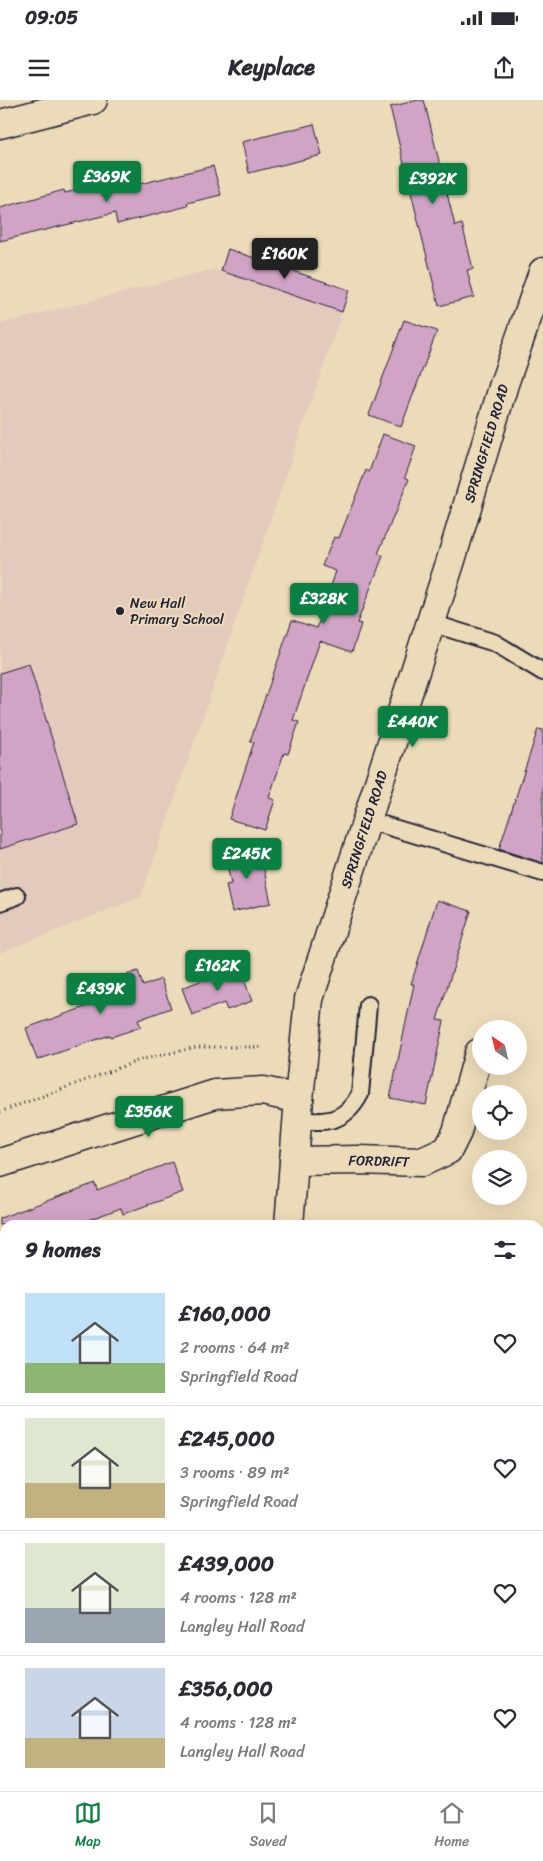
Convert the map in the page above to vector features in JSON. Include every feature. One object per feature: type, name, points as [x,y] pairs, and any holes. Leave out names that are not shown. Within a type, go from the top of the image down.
[{"type":"street","points":[[0,124],[93,100]]},
{"type":"street","name":"SPRINGFIELD ROAD","points":[[289,1220],[309,1000],[431,623],[504,384],[543,272]]},
{"type":"street","name":"FORDRIFT","points":[[294,1161],[359,1160],[422,1162],[448,1150],[458,1132],[474,1075]]},
{"type":"street","points":[[0,1163],[215,1094],[263,1091],[298,1110]]},
{"type":"lane","points":[[431,623],[495,643],[543,672]]},
{"type":"lane","points":[[367,820],[543,873]]},
{"type":"lane","points":[[0,902],[17,896]]},
{"type":"lane","points":[[298,1110],[317,1122],[331,1121],[340,1116],[357,1100],[360,1094],[368,1005]]},
{"type":"path","points":[[0,1112],[140,1060],[197,1048],[264,1047]]},
{"type":"shaded area","name":"New Hall Primary School","points":[[214,269],[342,312],[141,897],[0,953],[0,324]]},
{"type":"building","points":[[424,100],[455,226],[462,224],[473,269],[467,270],[474,297],[439,306],[390,107]]},
{"type":"building","points":[[314,124],[322,155],[249,173],[242,142]]},
{"type":"building","points":[[213,166],[221,195],[187,203],[188,206],[117,224],[115,213],[0,241],[0,208],[64,190],[65,193],[101,184],[103,193]]},
{"type":"building","points":[[228,249],[349,290],[342,312],[221,271]]},
{"type":"building","points":[[404,320],[437,331],[401,427],[369,415]]},
{"type":"building","points":[[383,434],[416,446],[405,477],[409,479],[378,554],[383,556],[357,623],[361,624],[352,652],[320,641],[293,720],[299,722],[288,754],[284,753],[269,798],[275,800],[265,830],[229,819],[254,742],[250,741],[292,620],[317,628],[336,571],[322,566],[334,537],[339,538],[366,470],[369,472]]},
{"type":"building","points":[[29,664],[78,824],[0,849],[0,673]]},
{"type":"building","points":[[538,729],[543,730],[543,863],[499,849]]},
{"type":"building","points":[[259,846],[271,903],[232,912],[226,885],[231,884],[225,854]]},
{"type":"building","points":[[437,900],[471,911],[437,1020],[444,1021],[426,1105],[390,1098],[414,984],[411,984]]},
{"type":"building","points":[[239,966],[252,1001],[227,1010],[224,1003],[192,1015],[182,988]]},
{"type":"building","points":[[138,971],[143,986],[161,979],[171,1008],[138,1020],[141,1027],[111,1037],[110,1035],[37,1060],[26,1028],[91,1005],[85,989]]},
{"type":"building","points":[[172,1162],[183,1192],[123,1214],[121,1208],[88,1220],[0,1220],[0,1218],[95,1183],[97,1190]]},
{"type":"place","name":"New Hall Primary School","points":[[120,611]]}]
